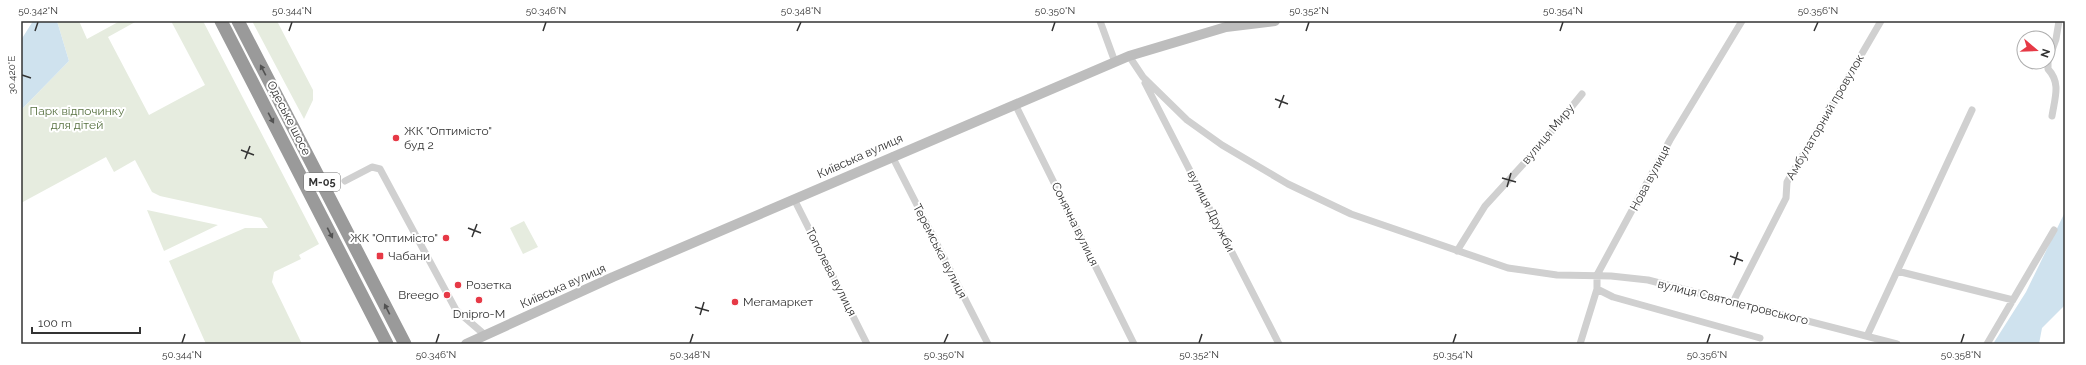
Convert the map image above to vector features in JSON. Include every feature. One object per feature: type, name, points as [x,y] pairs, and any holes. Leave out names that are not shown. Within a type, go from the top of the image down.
[{"type":"highway","name":"Одеське шосе","points":[[220,21],[387,344]]},
{"type":"highway","name":"Одеське шосе","points":[[238,21],[405,344]]},
{"type":"street","name":"Київська вулиця","points":[[466,344],[613,277],[892,156],[1129,56],[1226,27],[1275,21]]},
{"type":"street","name":"Нова вулиця","points":[[1580,344],[1597,289],[1597,275],[1670,140],[1742,21]]},
{"type":"street","name":"Амбулаторний провулок","points":[[1733,302],[1786,198],[1787,182],[1881,21]]},
{"type":"street","points":[[2056,39],[2059,21]]},
{"type":"street","points":[[1101,24],[1115,62]]},
{"type":"street","points":[[1129,56],[1143,78]]},
{"type":"street","points":[[2049,70],[2055,77],[2056,83],[2052,116]]},
{"type":"street","name":"вулиця Святопетровського","points":[[1143,78],[1187,120],[1222,145],[1288,184],[1351,214],[1508,268],[1532,273],[1557,275],[1597,275],[1648,280],[1897,344]]},
{"type":"street","name":"вулиця Дружби","points":[[1143,78],[1279,344]]},
{"type":"street","name":"вулиця Миру","points":[[1457,251],[1485,206],[1538,148],[1582,94]]},
{"type":"street","name":"Сонячна вулиця","points":[[1015,104],[1134,344]]},
{"type":"street","points":[[1867,336],[1972,110]]},
{"type":"street","name":"Теремська вулиця","points":[[892,156],[988,344]]},
{"type":"street","points":[[345,181],[372,167],[380,169],[456,310],[485,336]]},
{"type":"street","name":"Тополева вулиця","points":[[794,199],[867,344]]},
{"type":"street","points":[[1987,344],[2054,230]]},
{"type":"street","points":[[1897,271],[2013,300]]},
{"type":"street","points":[[1597,289],[1613,297],[1760,338]]},
{"type":"green space","name":"Парк відпочинку для дітей","points":[[57,21],[79,21],[87,39],[120,21],[137,21],[108,37],[149,115],[205,85],[171,21],[203,21],[319,244],[299,255],[301,259],[274,272],[272,282],[302,344],[206,344],[169,261],[245,228],[268,228],[261,218],[160,196],[152,192],[135,160],[114,172],[106,157],[21,203],[21,110],[69,61]]},
{"type":"green space","points":[[252,21],[277,21],[313,90],[313,100],[304,119]]},
{"type":"green space","points":[[147,210],[218,225],[164,251]]},
{"type":"green space","points":[[524,221],[538,247],[523,254],[510,228]]},
{"type":"water","points":[[33,21],[57,21],[69,61],[21,110],[21,40]]},
{"type":"water","points":[[2065,212],[2065,305],[2042,328],[2039,344],[1993,344],[2026,292]]},
{"type":"place","name":"ЖК \"Оптимісто\" буд 2","points":[[396,138]]},
{"type":"place","name":"ЖК \"Оптимісто\"","points":[[446,238]]},
{"type":"place","name":"Чабани","points":[[380,256]]},
{"type":"place","name":"Розетка","points":[[458,285]]},
{"type":"place","name":"Breego","points":[[447,295]]},
{"type":"place","name":"Dnipro-M","points":[[479,300]]},
{"type":"place","name":"Мегамаркет","points":[[735,302]]}]
